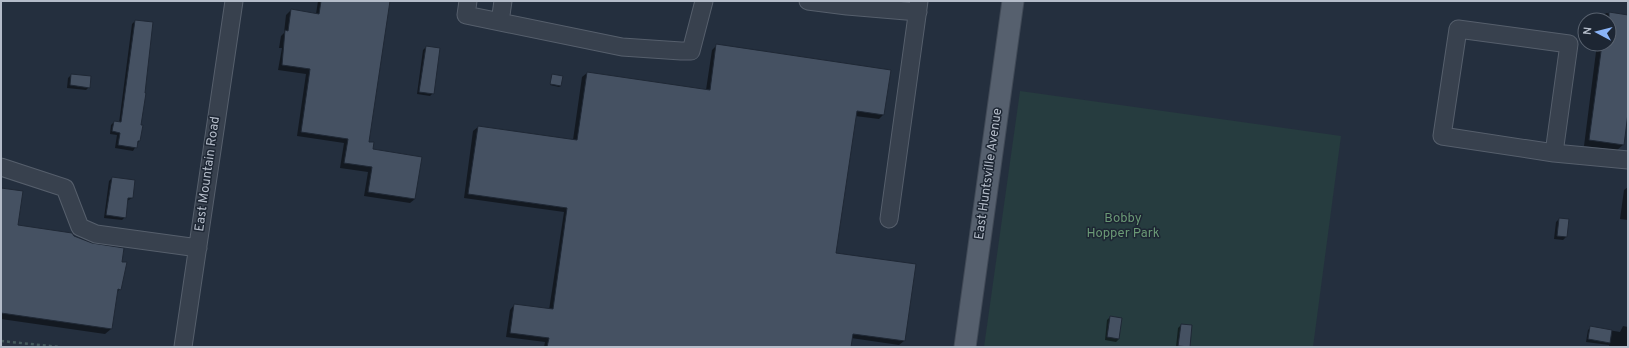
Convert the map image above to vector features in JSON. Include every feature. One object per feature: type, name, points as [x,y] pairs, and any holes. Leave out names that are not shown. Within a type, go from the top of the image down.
[{"type":"main road","name":"East Huntsville Avenue","points":[[964,347],[1013,1]]},
{"type":"street","name":"East Mountain Road","points":[[183,347],[234,1]]},
{"type":"street","points":[[468,1],[466,15],[622,47],[691,51],[704,1]]},
{"type":"street","points":[[500,22],[503,1]]},
{"type":"street","points":[[808,1],[847,6],[919,6],[889,219]]},
{"type":"street","points":[[1554,153],[1568,44],[1458,29],[1442,136],[1554,153],[1628,160]]},
{"type":"street","points":[[1,167],[65,188],[80,227],[96,234],[198,248]]},
{"type":"path","points":[[1,341],[60,347]]},
{"type":"green space","name":"Bobby Hopper Park","points":[[1020,91],[1341,136],[1313,347],[984,347]]},
{"type":"building","points":[[321,1],[390,1],[369,142],[374,142],[373,149],[422,157],[415,199],[368,192],[372,167],[344,163],[348,139],[301,132],[310,69],[282,65],[285,30],[288,31],[291,9],[319,14]]},
{"type":"building","points":[[1617,13],[1628,15],[1628,113],[1624,145],[1589,140],[1601,52],[1617,52]]},
{"type":"building","points":[[135,20],[153,22],[146,93],[141,125],[143,125],[137,148],[118,145],[120,133],[112,131],[114,121],[121,122]]},
{"type":"building","points":[[716,44],[891,70],[884,115],[857,111],[836,253],[916,264],[905,341],[853,334],[851,347],[547,347],[549,338],[510,333],[514,304],[553,309],[567,208],[468,194],[478,126],[577,140],[587,72],[710,90]]},
{"type":"building","points":[[426,46],[440,48],[434,94],[419,92]]},
{"type":"building","points":[[71,74],[91,76],[90,88],[70,85]]},
{"type":"building","points":[[552,74],[563,76],[561,86],[550,84]]},
{"type":"building","points":[[112,177],[135,180],[133,198],[128,198],[126,218],[106,215]]},
{"type":"building","points":[[1,188],[23,191],[18,225],[72,233],[74,236],[92,243],[124,248],[122,262],[127,262],[121,290],[118,289],[112,329],[1,313]]},
{"type":"building","points":[[1559,218],[1569,219],[1567,237],[1557,236]]},
{"type":"building","points":[[1110,316],[1122,318],[1119,339],[1107,337]]},
{"type":"building","points":[[1181,324],[1192,325],[1190,347],[1178,346]]},
{"type":"building","points":[[1590,326],[1612,330],[1610,343],[1588,339]]}]
